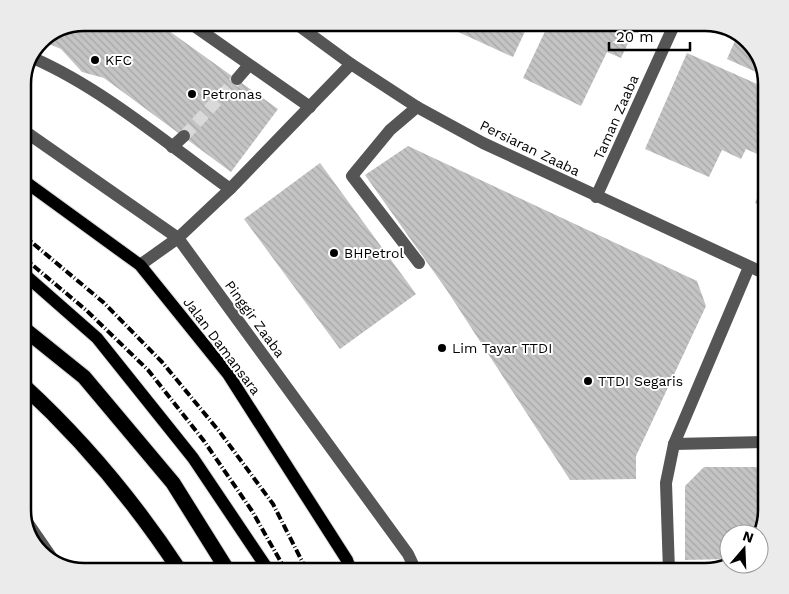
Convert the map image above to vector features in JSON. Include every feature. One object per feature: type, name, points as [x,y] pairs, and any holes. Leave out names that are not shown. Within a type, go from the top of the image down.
[{"type":"highway","points":[[31,334],[84,377],[173,483],[222,563]]},
{"type":"highway","points":[[31,393],[48,408],[95,458],[174,563]]},
{"type":"main road","name":"Jalan Damansara","points":[[31,186],[140,265],[228,374],[348,563]]},
{"type":"main road","points":[[31,280],[97,338],[193,458],[263,563]]},
{"type":"street","points":[[202,31],[310,107]]},
{"type":"street","name":"Persiaran Zaaba","points":[[307,31],[351,64],[417,107],[483,144],[758,271]]},
{"type":"street","name":"Taman Zaaba","points":[[596,197],[671,31]]},
{"type":"street","points":[[37,60],[55,68],[118,107],[230,189]]},
{"type":"street","points":[[140,265],[178,238],[230,189],[351,64]]},
{"type":"street","points":[[236,79],[249,65]]},
{"type":"street","points":[[417,107],[390,130],[352,176],[419,263]]},
{"type":"street","name":"Pinggir Zaaba","points":[[31,136],[178,238],[408,554],[412,563]]},
{"type":"street","points":[[172,147],[184,136]]},
{"type":"street","points":[[668,563],[666,483],[674,444],[749,267]]},
{"type":"street","points":[[674,444],[758,442]]},
{"type":"building","name":"Petronas","points":[[169,31],[278,109],[231,172],[104,78],[82,72],[61,49],[50,44],[64,35],[74,32]]},
{"type":"building","points":[[456,31],[525,31],[513,57]]},
{"type":"building","points":[[545,31],[618,31],[631,37],[621,58],[607,52],[581,106],[523,78]]},
{"type":"building","points":[[735,41],[747,52],[756,72],[727,59]]},
{"type":"building","points":[[687,53],[758,84],[758,154],[746,149],[741,159],[722,150],[709,177],[645,149]]},
{"type":"building","name":"TTDI Segaris","points":[[408,146],[697,281],[706,306],[636,456],[636,479],[570,480],[446,289],[365,175]]},
{"type":"building","points":[[320,163],[416,294],[340,349],[244,219]]},
{"type":"building","points":[[704,467],[758,467],[758,510],[756,524],[719,524],[719,559],[685,560],[685,486]]},
{"type":"tunnel","points":[[184,136],[237,79]]},
{"type":"railway","points":[[31,242],[103,302],[162,362],[219,431],[273,504],[303,563]]},
{"type":"railway","points":[[31,264],[86,310],[148,370],[204,441],[252,511],[281,563]]},
{"type":"place","name":"KFC","points":[[95,60]]},
{"type":"place","name":"Petronas","points":[[192,94]]},
{"type":"place","name":"BHPetrol","points":[[334,253]]},
{"type":"place","name":"Lim Tayar TTDI","points":[[442,348]]},
{"type":"place","name":"TTDI Segaris","points":[[588,381]]}]
